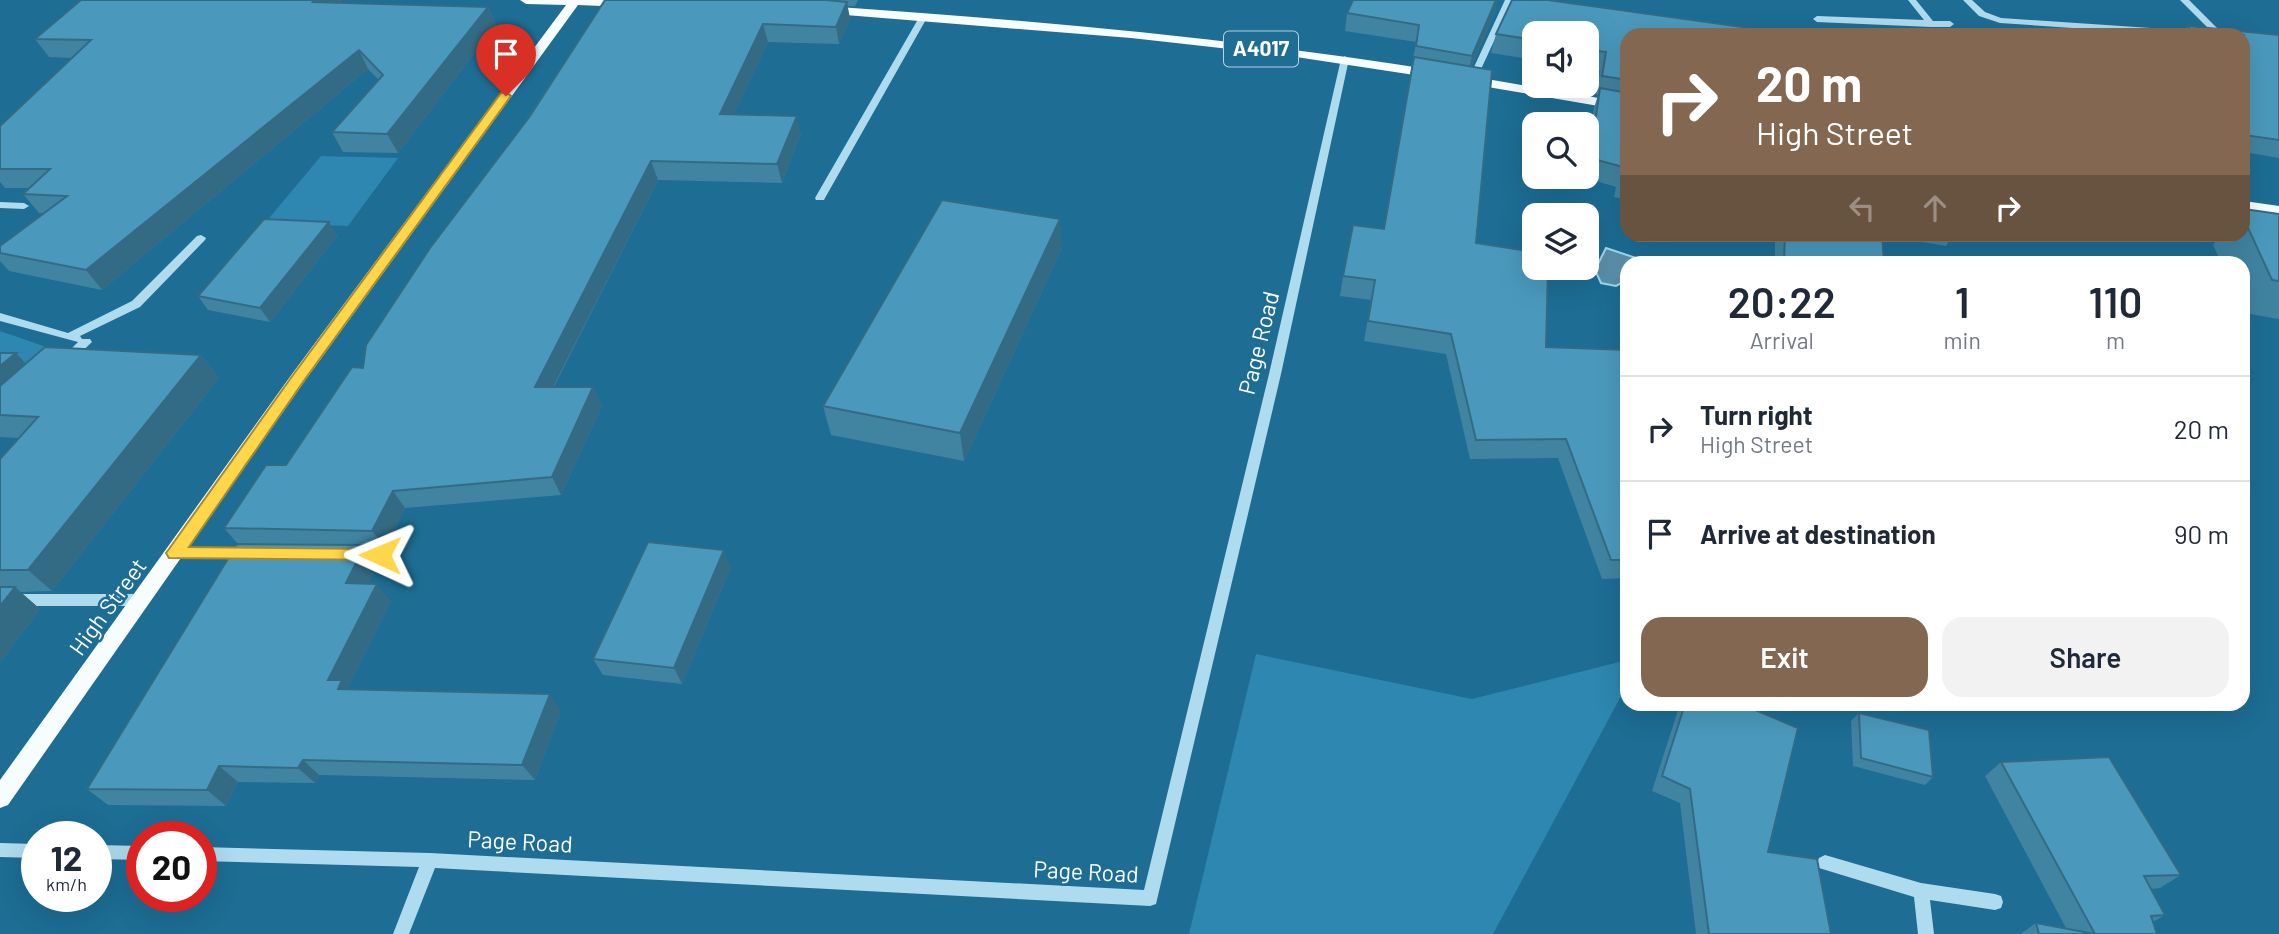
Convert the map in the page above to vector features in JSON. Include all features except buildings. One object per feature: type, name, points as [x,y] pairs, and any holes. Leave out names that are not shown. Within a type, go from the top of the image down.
[{"type":"main road","points":[[527,0],[644,4]]},
{"type":"main road","name":"High Street","points":[[0,797],[298,378],[575,1]]},
{"type":"main road","name":"A4017","points":[[817,10],[924,16],[1345,59],[1620,106]]},
{"type":"main road","points":[[2250,206],[2279,210]]},
{"type":"street","points":[[1459,78],[1509,0]]},
{"type":"street","points":[[1912,0],[1931,23]]},
{"type":"street","points":[[1967,0],[1982,14],[2000,20],[2112,28]]},
{"type":"street","points":[[2184,0],[2213,28]]},
{"type":"street","points":[[820,198],[924,16]]},
{"type":"street","points":[[1817,19],[1950,24]]},
{"type":"street","name":"Page Road","points":[[217,854],[430,860],[1150,898],[1289,321],[1345,59]]},
{"type":"street","points":[[0,205],[24,206]]},
{"type":"street","points":[[69,337],[136,304],[201,238]]},
{"type":"street","points":[[0,317],[88,343],[57,368]]},
{"type":"street","points":[[175,553],[257,554]]},
{"type":"street","points":[[339,555],[380,555]]},
{"type":"street","points":[[0,600],[142,600]]},
{"type":"street","points":[[0,850],[21,851]]},
{"type":"street","points":[[401,934],[430,860]]},
{"type":"street","points":[[1825,863],[1921,891],[1995,902]]},
{"type":"street","points":[[1921,891],[1927,934]]},
{"type":"shaded area","points":[[321,156],[398,158],[348,226],[265,223]]},
{"type":"shaded area","points":[[1606,248],[1630,256],[1620,256],[1620,284],[1616,286],[1601,283],[1599,262]]},
{"type":"shaded area","points":[[0,331],[61,352],[0,401]]},
{"type":"shaded area","points":[[1256,654],[1472,699],[1620,662],[1620,698],[1493,934],[1189,934]]},
{"type":"route","points":[[380,555],[175,553],[298,378],[506,96]]}]
